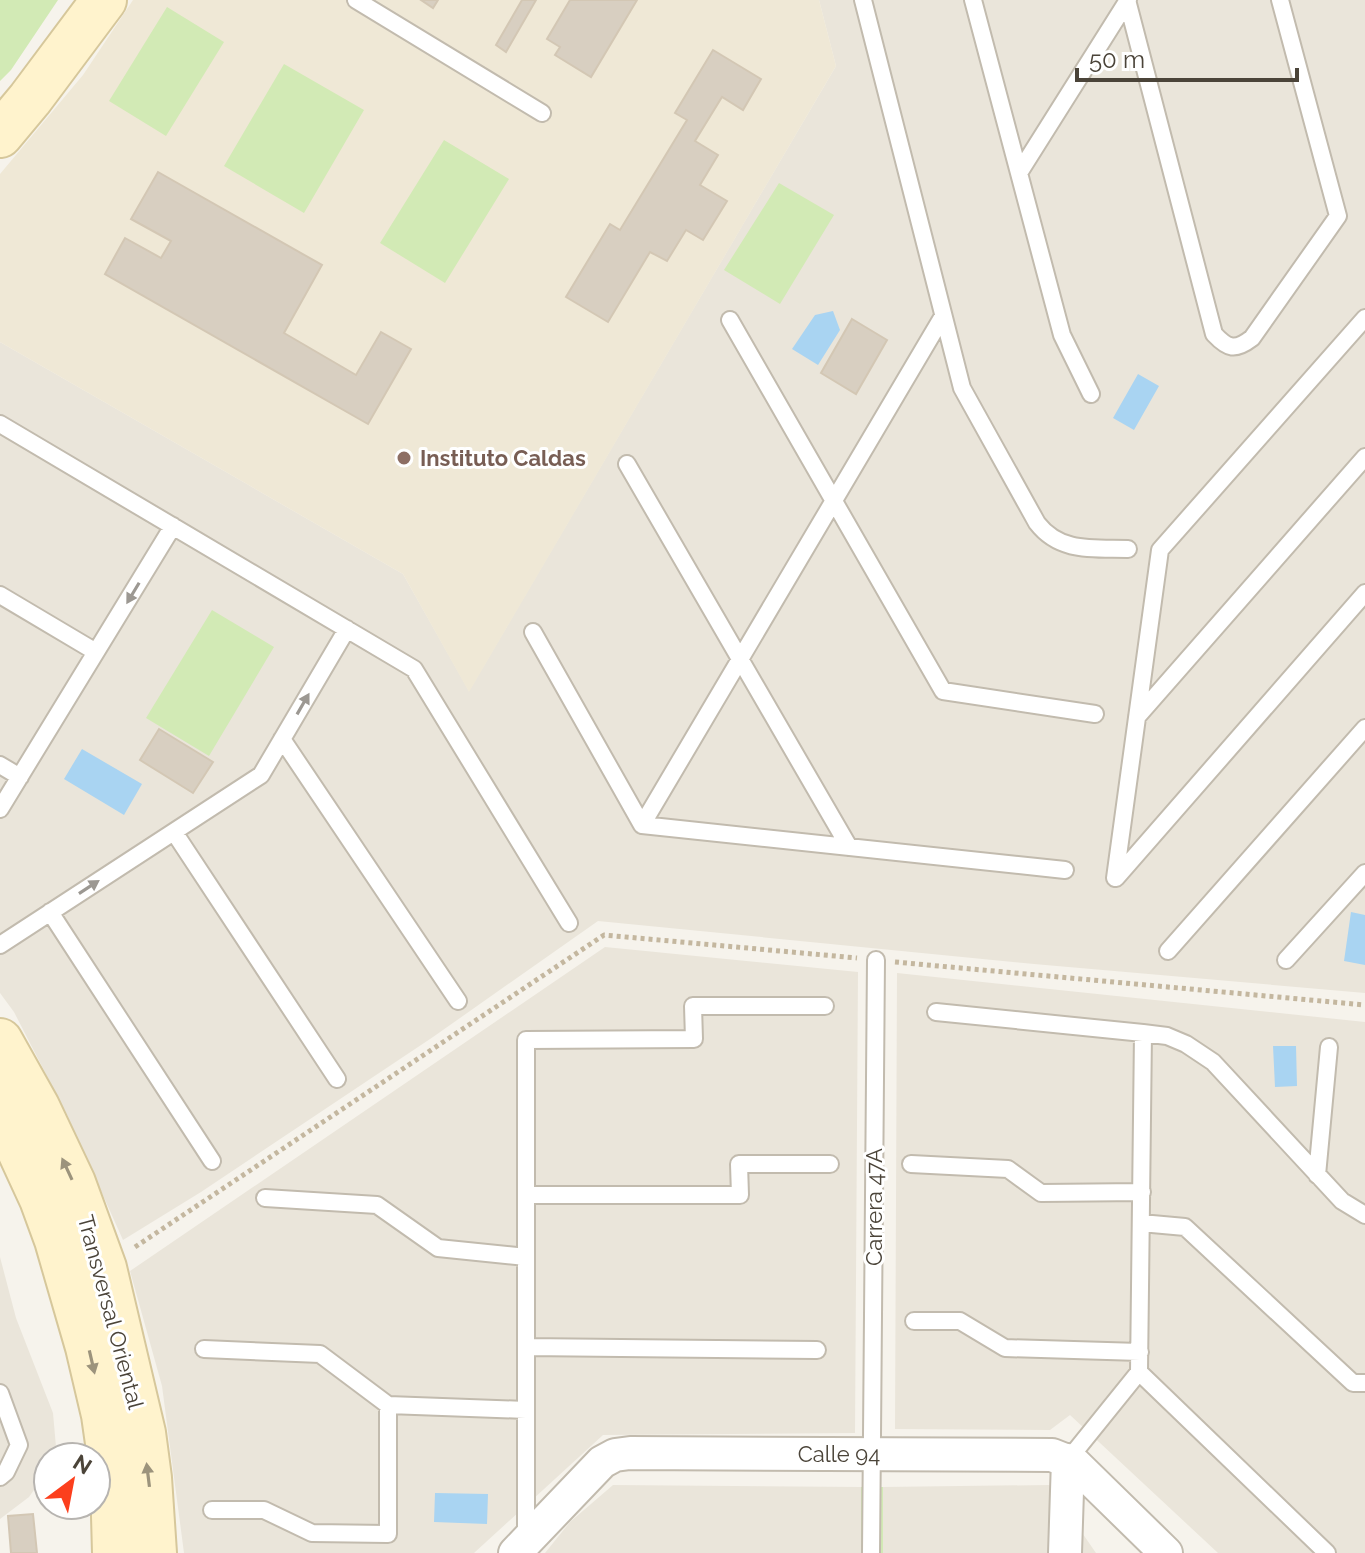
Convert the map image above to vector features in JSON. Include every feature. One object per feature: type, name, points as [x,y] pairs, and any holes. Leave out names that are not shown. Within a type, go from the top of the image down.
[{"type":"main road","points":[[0,135],[104,0]]},
{"type":"main road","name":"Transversal Oriental","points":[[0,1041],[37,1107],[73,1183],[104,1268],[143,1433],[154,1553]]},
{"type":"main road","name":"Transversal Oriental","points":[[0,1108],[42,1199],[88,1347],[104,1415],[111,1463],[115,1553]]},
{"type":"street","name":"Calle 94","points":[[520,1547],[602,1462],[615,1455],[1052,1455],[1068,1460]]},
{"type":"street","points":[[1065,1553],[1068,1460]]},
{"type":"street","points":[[1068,1460],[1085,1472],[1166,1553]]},
{"type":"lane","points":[[356,0],[542,113]]},
{"type":"lane","points":[[863,0],[962,388],[1046,535],[1074,547],[1128,549]]},
{"type":"lane","points":[[973,0],[1062,335],[1091,394]]},
{"type":"lane","points":[[1019,173],[1128,0]]},
{"type":"lane","points":[[1128,0],[1214,334],[1231,347],[1242,346],[1252,338],[1338,216],[1280,0]]},
{"type":"lane","points":[[642,825],[943,316]]},
{"type":"lane","points":[[1365,318],[1160,550],[1115,878],[1365,593]]},
{"type":"lane","points":[[730,320],[943,691],[1095,714]]},
{"type":"lane","points":[[0,424],[414,669],[569,923]]},
{"type":"lane","points":[[1137,717],[1365,457]]},
{"type":"lane","points":[[627,464],[849,847]]},
{"type":"lane","points":[[0,809],[173,526]]},
{"type":"lane","points":[[0,595],[96,652]]},
{"type":"lane","points":[[0,945],[261,775],[347,629]]},
{"type":"lane","points":[[533,632],[642,825]]},
{"type":"lane","points":[[1168,951],[1365,728]]},
{"type":"lane","points":[[282,739],[458,1001]]},
{"type":"lane","points":[[0,765],[20,777]]},
{"type":"lane","points":[[642,825],[1065,870]]},
{"type":"lane","points":[[174,832],[337,1079]]},
{"type":"lane","points":[[1286,960],[1365,873]]},
{"type":"lane","points":[[50,912],[212,1161]]},
{"type":"lane","name":"Carrera 47A","points":[[871,1553],[876,960]]},
{"type":"lane","points":[[520,1547],[526,1410],[526,1040],[694,1039],[693,1006],[825,1006]]},
{"type":"lane","points":[[936,1012],[1167,1036],[1186,1044],[1213,1062],[1342,1201],[1365,1215]]},
{"type":"lane","points":[[1068,1460],[1139,1372],[1143,1033]]},
{"type":"lane","points":[[1317,1175],[1329,1047]]},
{"type":"lane","points":[[526,1195],[740,1195],[739,1164],[830,1164]]},
{"type":"lane","points":[[911,1164],[1008,1169],[1041,1193],[1142,1192]]},
{"type":"lane","points":[[265,1198],[377,1205],[438,1248],[526,1257]]},
{"type":"lane","points":[[1141,1223],[1185,1227],[1353,1383],[1365,1383]]},
{"type":"lane","points":[[914,1321],[960,1321],[1005,1348],[1140,1352]]},
{"type":"lane","points":[[526,1347],[817,1350]]},
{"type":"lane","points":[[204,1349],[320,1354],[388,1405],[526,1410]]},
{"type":"lane","points":[[1139,1372],[1327,1553]]},
{"type":"lane","points":[[0,1393],[19,1445],[6,1472],[0,1477]]},
{"type":"lane","points":[[212,1510],[264,1510],[312,1533],[388,1534],[388,1405]]},
{"type":"shaded area","name":"Instituto Caldas","points":[[133,0],[819,0],[836,66],[469,692],[403,574],[0,342],[0,174],[83,75]]},
{"type":"shaded area","points":[[819,0],[1365,0],[1365,993],[598,921],[433,1037],[201,1192],[123,1240],[67,1115],[14,1012],[0,993],[0,342],[403,574],[469,691],[836,66]]},
{"type":"shaded area","points":[[605,947],[858,972],[855,1433],[603,1435],[474,1553],[184,1553],[162,1386],[130,1271]]},
{"type":"shaded area","points":[[897,973],[1365,1022],[1365,1553],[1218,1553],[1070,1415],[1050,1430],[895,1429]]},
{"type":"shaded area","points":[[0,1257],[16,1318],[53,1413],[55,1441],[32,1441],[32,1493],[0,1519]]},
{"type":"shaded area","points":[[613,1485],[861,1487],[861,1553],[545,1553],[570,1522]]},
{"type":"shaded area","points":[[1049,1485],[1096,1553],[883,1553],[883,1487]]},
{"type":"green space","points":[[0,0],[58,0],[11,70],[0,81]]},
{"type":"green space","points":[[167,7],[224,42],[166,136],[109,101]]},
{"type":"green space","points":[[284,64],[364,110],[304,213],[224,166]]},
{"type":"green space","points":[[444,140],[509,179],[445,283],[380,243]]},
{"type":"green space","points":[[779,183],[834,215],[780,304],[724,270]]},
{"type":"green space","points":[[212,610],[274,647],[209,756],[146,718]]},
{"type":"green space","points":[[861,1487],[883,1487],[883,1553],[861,1553]]},
{"type":"water","points":[[833,311],[840,330],[818,365],[792,349],[815,315]]},
{"type":"water","points":[[1138,374],[1159,386],[1134,430],[1113,418]]},
{"type":"water","points":[[82,749],[142,784],[124,815],[64,779]]},
{"type":"water","points":[[1351,912],[1365,915],[1365,965],[1344,961]]},
{"type":"water","points":[[1273,1046],[1296,1046],[1297,1086],[1275,1087]]},
{"type":"water","points":[[435,1493],[488,1494],[487,1524],[434,1522]]},
{"type":"building","points":[[421,0],[438,0],[433,8]]},
{"type":"building","points":[[522,0],[536,0],[506,52],[496,45]]},
{"type":"building","points":[[570,0],[637,0],[591,77],[555,55],[560,47],[547,39]]},
{"type":"building","points":[[713,50],[761,79],[743,110],[722,97],[695,141],[718,155],[700,185],[727,201],[703,240],[686,230],[667,261],[650,252],[608,322],[566,297],[610,224],[620,230],[687,120],[675,113]]},
{"type":"building","points":[[158,172],[322,265],[284,333],[356,375],[381,332],[411,349],[368,424],[105,274],[125,238],[161,258],[171,241],[131,219]]},
{"type":"building","points":[[852,319],[887,340],[856,394],[821,373]]},
{"type":"building","points":[[159,729],[213,762],[193,793],[140,760]]},
{"type":"building","points":[[32,1514],[37,1553],[11,1553],[8,1516]]},
{"type":"place","name":"Instituto Caldas","points":[[404,458]]}]
